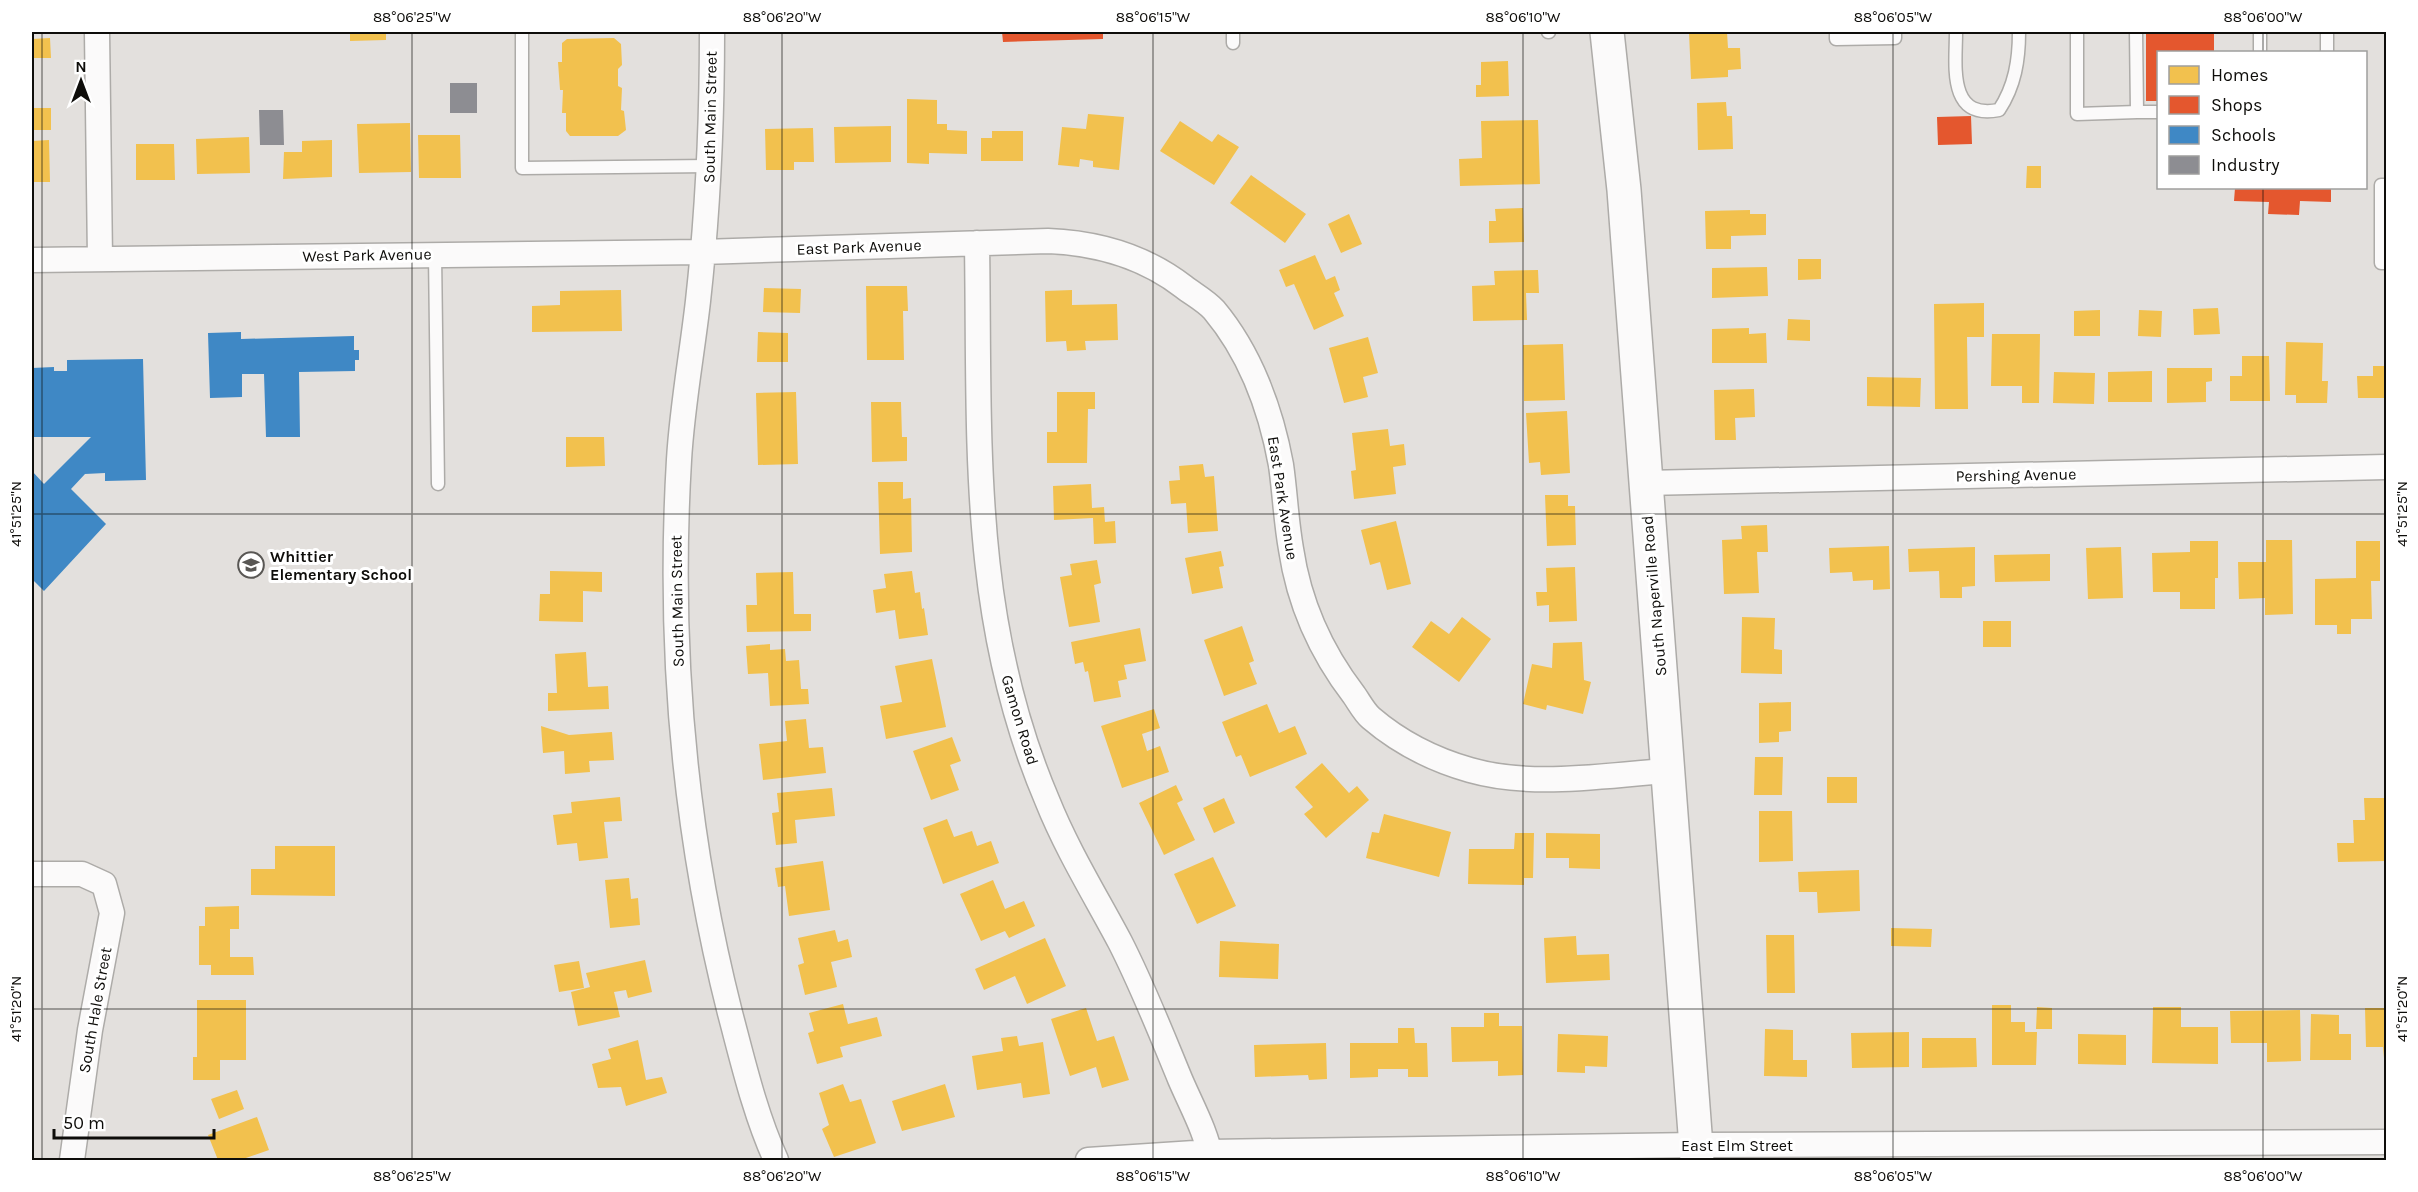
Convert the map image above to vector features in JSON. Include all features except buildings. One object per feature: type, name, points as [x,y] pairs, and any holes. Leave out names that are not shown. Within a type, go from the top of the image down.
[{"type":"main road","name":"South Naperville Road","points":[[1607,32],[1620,152],[1696,1153]]},
{"type":"street","points":[[97,32],[99,259]]},
{"type":"street","name":"South Main Street","points":[[712,32],[710,166],[678,471],[675,587],[684,753],[705,901],[723,984],[754,1097],[776,1161]]},
{"type":"street","name":"East Park Avenue","points":[[702,252],[1048,241],[1097,246],[1151,266],[1213,309],[1247,362],[1270,417],[1281,464],[1291,550],[1314,628],[1337,673],[1370,717],[1415,748],[1440,760],[1497,776],[1544,778],[1668,771]]},
{"type":"street","name":"Gamon Road","points":[[977,243],[983,538],[991,608],[1008,688],[1026,747],[1047,800],[1071,853],[1142,988],[1211,1156]]},
{"type":"street","name":"West Park Avenue","points":[[32,260],[702,252]]},
{"type":"street","name":"Pershing Avenue","points":[[1645,483],[2386,467]]},
{"type":"street","name":"South Hale Street","points":[[32,874],[82,874],[104,884],[112,913],[90,1030],[72,1161]]},
{"type":"street","name":"East Elm Street","points":[[1088,1161],[1211,1156],[2314,1152],[2386,1142]]},
{"type":"lane","points":[[522,32],[522,168],[710,166]]},
{"type":"lane","points":[[1836,32],[1836,39],[1895,38],[1895,32]]},
{"type":"lane","points":[[1956,32],[1958,92],[1966,104],[1986,112],[1999,110],[2009,95],[2019,53],[2019,32]]},
{"type":"lane","points":[[2077,32],[2078,114],[2157,112]]},
{"type":"lane","points":[[2136,32],[2137,112]]},
{"type":"lane","points":[[2260,32],[2260,51]]},
{"type":"lane","points":[[2327,32],[2327,51]]},
{"type":"lane","points":[[2386,185],[2381,184],[2381,263],[2386,263]]},
{"type":"lane","points":[[435,254],[438,484]]},
{"type":"place","name":"Whittier Elementary School","points":[[251,565]]}]
